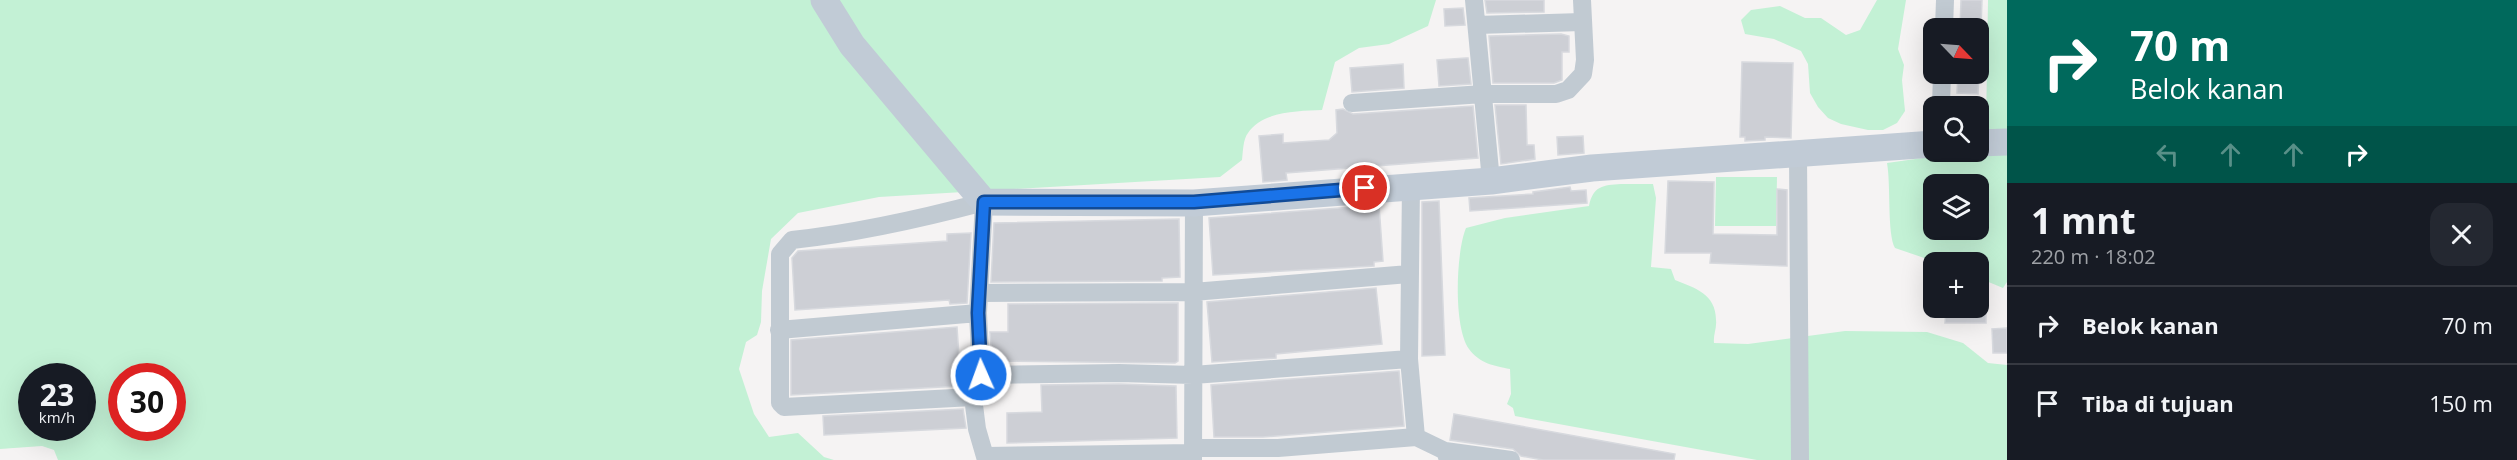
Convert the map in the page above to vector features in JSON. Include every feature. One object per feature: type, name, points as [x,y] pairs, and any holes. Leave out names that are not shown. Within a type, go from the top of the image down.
[{"type":"street","points":[[824,0],[852,45],[984,202],[978,313],[981,375],[973,397],[977,429],[986,458],[1193,454],[1416,437],[1447,456],[1511,460]]},
{"type":"street","points":[[1474,0],[1491,181]]},
{"type":"street","points":[[1352,103],[1483,94],[1556,94],[1568,90],[1583,75],[1585,60],[1582,0]]},
{"type":"street","points":[[1944,18],[1945,0]]},
{"type":"street","points":[[1477,25],[1582,22]]},
{"type":"street","points":[[1989,143],[2007,142]]},
{"type":"street","points":[[973,397],[784,407],[780,403],[780,254],[792,240],[847,234],[924,218],[984,202],[1194,202],[1491,181],[1592,168],[1923,145]]},
{"type":"street","points":[[1798,152],[1800,460]]},
{"type":"street","points":[[1411,185],[1409,359],[1416,437]]},
{"type":"street","points":[[1193,454],[1194,202]]},
{"type":"street","points":[[980,292],[1193,292],[1409,274]]},
{"type":"street","points":[[779,330],[978,313]]},
{"type":"street","points":[[981,375],[1119,373],[1193,375],[1409,359]]},
{"type":"green space","points":[[0,0],[1436,0],[1428,26],[1389,44],[1359,48],[1335,62],[1322,110],[1272,116],[1254,126],[1245,139],[1242,160],[1220,177],[879,197],[798,213],[771,239],[762,291],[761,322],[757,335],[746,342],[739,369],[754,414],[769,437],[798,433],[824,457],[834,460],[58,460],[54,450],[42,446],[0,449]]},
{"type":"green space","points":[[1877,0],[1906,0],[1898,49],[1904,65],[1902,80],[1905,111],[1897,123],[1883,130],[1868,130],[1841,124],[1828,118],[1810,93],[1808,64],[1801,51],[1774,39],[1745,34],[1741,20],[1751,10],[1780,6],[1805,18],[1821,18],[1846,35],[1860,30]]},
{"type":"green space","points":[[1988,0],[2007,0],[2007,282],[2003,288],[1989,282],[1989,252],[1923,252],[1923,258],[1895,248],[1891,232],[1887,163],[1923,158],[1923,162],[1989,162],[1989,96],[1987,96],[1987,84],[1989,84]]},
{"type":"green space","points":[[1716,177],[1777,177],[1776,226],[1715,226]]},
{"type":"green space","points":[[1621,184],[1653,184],[1656,198],[1651,267],[1671,269],[1675,280],[1697,289],[1708,298],[1715,311],[1714,343],[1748,344],[1845,331],[1927,332],[1963,343],[1988,363],[2007,365],[2007,460],[1757,460],[1515,416],[1513,408],[1507,404],[1511,394],[1510,369],[1477,358],[1469,349],[1460,324],[1458,271],[1466,228],[1505,218],[1589,206],[1593,194],[1600,188]]},
{"type":"building","points":[[1485,0],[1544,0],[1544,12],[1487,13]]},
{"type":"building","points":[[1961,0],[1982,0],[1981,18],[1960,18]]},
{"type":"building","points":[[1463,8],[1465,25],[1445,26],[1444,9]]},
{"type":"building","points":[[1561,34],[1569,36],[1569,52],[1562,52],[1562,80],[1554,83],[1493,83],[1489,36]]},
{"type":"building","points":[[1468,58],[1471,84],[1439,86],[1437,60]]},
{"type":"building","points":[[1742,62],[1793,63],[1791,138],[1765,137],[1765,140],[1745,141],[1745,137],[1740,137]]},
{"type":"building","points":[[1403,64],[1404,88],[1352,92],[1350,68]]},
{"type":"building","points":[[1957,84],[1978,84],[1978,94],[1957,93]]},
{"type":"building","points":[[1495,105],[1526,105],[1527,145],[1534,145],[1535,159],[1501,164]]},
{"type":"building","points":[[1473,106],[1478,158],[1286,173],[1287,180],[1263,182],[1259,136],[1283,134],[1283,143],[1329,140],[1337,133],[1336,110],[1343,109],[1353,114]]},
{"type":"building","points":[[1583,136],[1584,153],[1558,155],[1557,137]]},
{"type":"building","points":[[1668,181],[1714,182],[1713,234],[1777,235],[1777,189],[1787,190],[1787,266],[1710,263],[1711,253],[1665,253]]},
{"type":"building","points":[[1570,187],[1571,191],[1586,190],[1587,203],[1470,211],[1469,198],[1533,194],[1533,192]]},
{"type":"building","points":[[1439,201],[1445,355],[1422,356],[1422,202]]},
{"type":"building","points":[[1379,205],[1383,261],[1374,262],[1374,266],[1213,275],[1209,218]]},
{"type":"building","points":[[1179,219],[1180,277],[1162,278],[1162,281],[991,282],[994,223]]},
{"type":"building","points":[[971,233],[967,303],[950,304],[949,300],[795,310],[792,258],[798,251],[947,241],[947,234]]},
{"type":"building","points":[[1376,288],[1382,344],[1276,354],[1276,358],[1212,362],[1207,302]]},
{"type":"building","points":[[1178,303],[1178,361],[1175,363],[992,361],[990,332],[1008,332],[1008,304]]},
{"type":"building","points":[[1945,318],[1986,318],[1986,323],[1945,323]]},
{"type":"building","points":[[957,327],[961,386],[791,395],[791,340]]},
{"type":"building","points":[[2007,328],[2007,353],[1993,353],[1992,329]]},
{"type":"building","points":[[1399,371],[1404,426],[1263,437],[1214,437],[1211,385]]},
{"type":"building","points":[[1041,385],[1176,386],[1177,438],[1007,443],[1007,413],[1042,412]]},
{"type":"building","points":[[963,409],[966,428],[824,435],[823,416]]},
{"type":"building","points":[[1454,414],[1675,454],[1674,460],[1543,460],[1521,456],[1513,449],[1450,440]]},
{"type":"route","points":[[981,375],[978,313],[984,202],[1194,202],[1365,188]]}]
